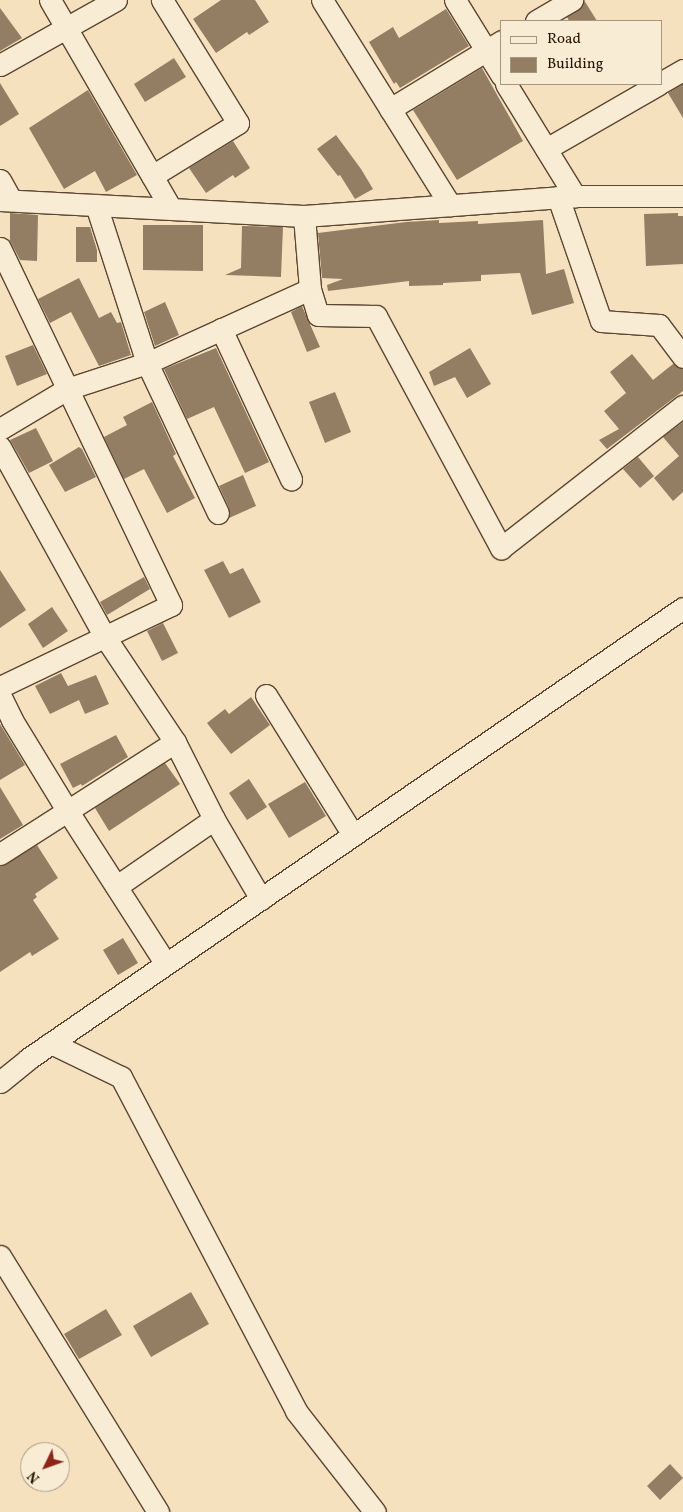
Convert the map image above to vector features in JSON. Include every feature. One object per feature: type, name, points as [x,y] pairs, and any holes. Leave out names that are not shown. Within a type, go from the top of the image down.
[{"type":"street","points":[[50,0],[171,209]]},
{"type":"street","points":[[0,65],[116,0]]},
{"type":"street","points":[[152,176],[238,123],[162,0]]},
{"type":"street","points":[[455,0],[494,46],[500,68]]},
{"type":"street","points":[[538,20],[572,0]]},
{"type":"street","points":[[329,2],[390,109],[450,205]]},
{"type":"street","points":[[390,109],[494,46]]},
{"type":"street","points":[[663,81],[683,70]]},
{"type":"street","points":[[507,85],[546,149],[566,196],[601,321],[659,325],[683,357]]},
{"type":"street","points":[[546,149],[657,85]]},
{"type":"street","points":[[0,180],[5,200],[304,216],[566,196],[683,196]]},
{"type":"street","points":[[96,205],[147,363],[218,513]]},
{"type":"street","points":[[304,216],[310,289],[318,315],[376,316],[501,548],[683,406]]},
{"type":"street","points":[[0,248],[171,606],[0,687]]},
{"type":"street","points":[[0,430],[67,389],[147,363],[310,289]]},
{"type":"street","points":[[221,329],[291,479]]},
{"type":"street","points":[[0,447],[105,637],[175,742],[214,819],[261,899]]},
{"type":"street","points":[[0,1082],[51,1043],[683,608]]},
{"type":"street","points":[[0,695],[6,723],[67,810],[166,964]]},
{"type":"street","points":[[266,696],[353,835]]},
{"type":"street","points":[[0,854],[175,742]]},
{"type":"street","points":[[117,886],[214,819]]},
{"type":"street","points":[[51,1043],[120,1077],[296,1411],[375,1512]]},
{"type":"street","points":[[0,1256],[158,1512]]},
{"type":"building","points":[[221,0],[255,0],[269,22],[249,35],[247,32],[216,53],[193,19]]},
{"type":"building","points":[[584,0],[596,20],[568,20],[567,17],[579,10]]},
{"type":"building","points":[[0,8],[22,38],[0,51]]},
{"type":"building","points":[[446,9],[469,46],[400,88],[396,82],[394,84],[369,42],[393,27],[399,38]]},
{"type":"building","points":[[174,58],[186,77],[145,102],[134,84]]},
{"type":"building","points":[[482,68],[523,141],[457,180],[413,110]]},
{"type":"building","points":[[0,83],[19,114],[0,126]]},
{"type":"building","points":[[683,84],[683,118],[668,93]]},
{"type":"building","points":[[88,90],[137,175],[106,192],[95,171],[64,189],[29,128]]},
{"type":"building","points":[[336,135],[373,189],[355,199],[340,175],[338,176],[317,149]]},
{"type":"building","points":[[233,141],[250,168],[235,178],[233,175],[206,193],[189,168]]},
{"type":"building","points":[[10,213],[38,215],[37,261],[20,260],[10,241]]},
{"type":"building","points":[[678,213],[678,216],[683,216],[683,264],[646,266],[644,214]]},
{"type":"building","points":[[439,220],[439,223],[478,221],[478,224],[543,220],[546,274],[564,269],[574,303],[532,315],[520,273],[481,275],[481,281],[443,283],[443,285],[409,286],[409,281],[328,291],[327,285],[343,279],[322,278],[318,233],[406,222]]},
{"type":"building","points":[[143,225],[203,225],[203,271],[143,270]]},
{"type":"building","points":[[242,226],[283,227],[281,277],[225,275],[241,268]]},
{"type":"building","points":[[76,227],[90,227],[97,250],[97,262],[76,262]]},
{"type":"building","points":[[79,278],[99,318],[111,312],[117,323],[121,322],[131,355],[99,366],[71,312],[50,323],[38,299]]},
{"type":"building","points":[[165,302],[179,335],[155,346],[144,312]]},
{"type":"building","points":[[302,306],[320,347],[307,352],[291,312]]},
{"type":"building","points":[[33,345],[47,374],[17,386],[5,356]]},
{"type":"building","points":[[216,348],[269,462],[245,473],[214,407],[187,419],[164,369]]},
{"type":"building","points":[[470,348],[491,384],[467,398],[455,377],[434,386],[429,372]]},
{"type":"building","points":[[632,354],[653,380],[673,364],[683,369],[683,391],[607,449],[599,440],[619,429],[604,411],[626,393],[610,372]]},
{"type":"building","points":[[335,392],[351,432],[325,443],[309,402]]},
{"type":"building","points":[[152,402],[176,454],[173,456],[195,498],[167,513],[144,469],[124,479],[104,437],[127,425],[123,417]]},
{"type":"building","points":[[683,422],[683,492],[673,501],[654,478],[679,456],[663,437]]},
{"type":"building","points":[[36,428],[53,461],[29,473],[10,440]]},
{"type":"building","points":[[79,447],[82,449],[96,477],[65,492],[49,465]]},
{"type":"building","points":[[638,457],[654,476],[640,488],[623,469]]},
{"type":"building","points":[[243,475],[256,506],[229,518],[229,508],[219,486]]},
{"type":"building","points":[[223,561],[230,574],[243,568],[261,602],[229,618],[204,570]]},
{"type":"building","points":[[0,570],[26,610],[0,628]]},
{"type":"building","points":[[144,577],[150,589],[107,615],[100,602]]},
{"type":"building","points":[[52,607],[68,631],[43,648],[28,624]]},
{"type":"building","points":[[163,623],[178,653],[162,661],[147,631]]},
{"type":"building","points":[[61,673],[68,686],[96,675],[109,704],[85,714],[79,700],[50,714],[35,686]]},
{"type":"building","points":[[251,697],[270,725],[231,754],[207,723],[225,709],[229,714]]},
{"type":"building","points":[[0,724],[25,765],[0,780]]},
{"type":"building","points":[[116,735],[128,757],[82,786],[81,784],[73,788],[60,764]]},
{"type":"building","points":[[165,763],[180,784],[109,831],[95,808]]},
{"type":"building","points":[[249,779],[267,807],[247,820],[229,793]]},
{"type":"building","points":[[305,782],[326,816],[289,838],[268,804]]},
{"type":"building","points":[[0,787],[23,825],[0,839]]},
{"type":"building","points":[[37,845],[58,878],[35,894],[37,897],[33,900],[59,939],[32,956],[30,952],[0,972],[0,866]]},
{"type":"building","points":[[123,938],[138,963],[118,975],[103,950]]},
{"type":"building","points":[[191,1292],[209,1324],[151,1357],[133,1326]]},
{"type":"building","points":[[106,1309],[122,1335],[79,1359],[64,1334]]},
{"type":"building","points":[[670,1464],[683,1478],[660,1500],[647,1486]]}]
